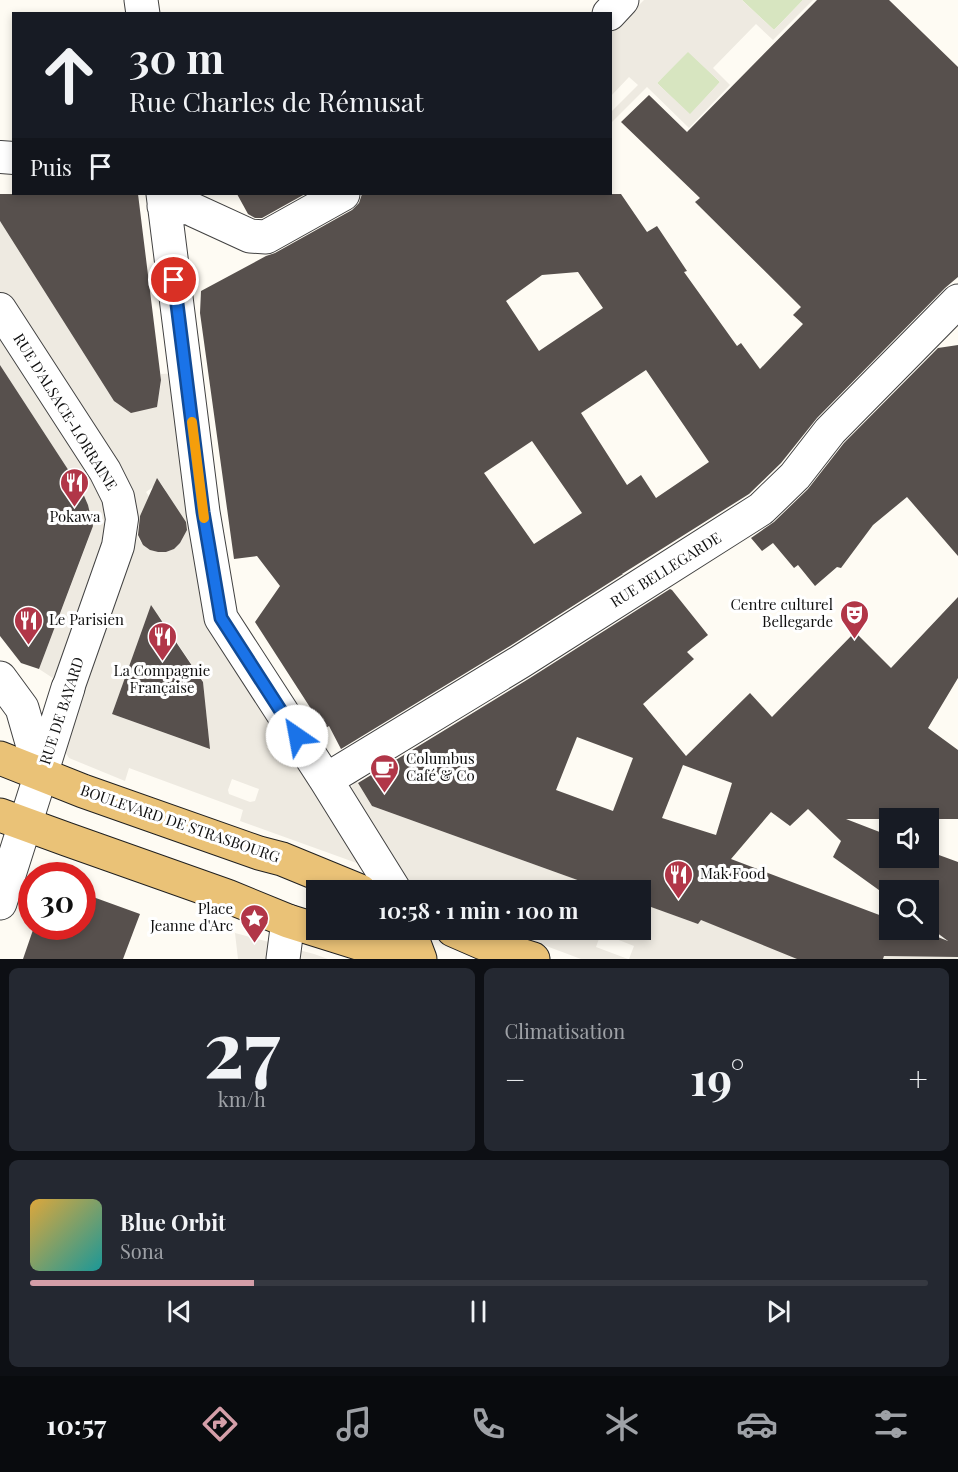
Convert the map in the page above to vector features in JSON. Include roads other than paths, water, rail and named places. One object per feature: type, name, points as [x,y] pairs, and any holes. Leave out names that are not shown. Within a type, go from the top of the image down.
[{"type":"main road","name":"BOULEVARD DE STRASBOURG","points":[[0,758],[83,791],[282,859],[333,880]]},
{"type":"main road","points":[[13,820],[227,896],[288,921],[408,959]]},
{"type":"main road","points":[[413,940],[420,959]]},
{"type":"main road","points":[[476,940],[533,959]]},
{"type":"street","points":[[611,12],[622,0]]},
{"type":"street","points":[[341,195],[266,237],[250,236],[189,208],[164,200],[203,512],[221,618],[388,880]]},
{"type":"street","name":"RUE D'ALSACE-LORRAINE","points":[[0,309],[105,471],[118,497],[122,519]]},
{"type":"street","name":"RUE BELLEGARDE","points":[[326,780],[530,656],[761,509],[795,476],[830,431],[954,314]]},
{"type":"street","name":"RUE DE BAYARD","points":[[0,903],[13,820],[41,774],[68,688],[118,546],[122,519]]},
{"type":"street","points":[[0,678],[22,708],[41,774]]},
{"type":"street","points":[[283,959],[288,921]]},
{"type":"place","name":"Pokawa","points":[[75,508]]},
{"type":"place","name":"Centre culturel Bellegarde","points":[[854,640]]},
{"type":"place","name":"Le Parisien","points":[[28,646]]},
{"type":"place","name":"La Compagnie Française","points":[[162,662]]},
{"type":"place","name":"Columbus Café & Co","points":[[385,794]]},
{"type":"place","name":"Mak Food","points":[[679,900]]},
{"type":"place","name":"Place Jeanne d'Arc","points":[[254,944]]}]
